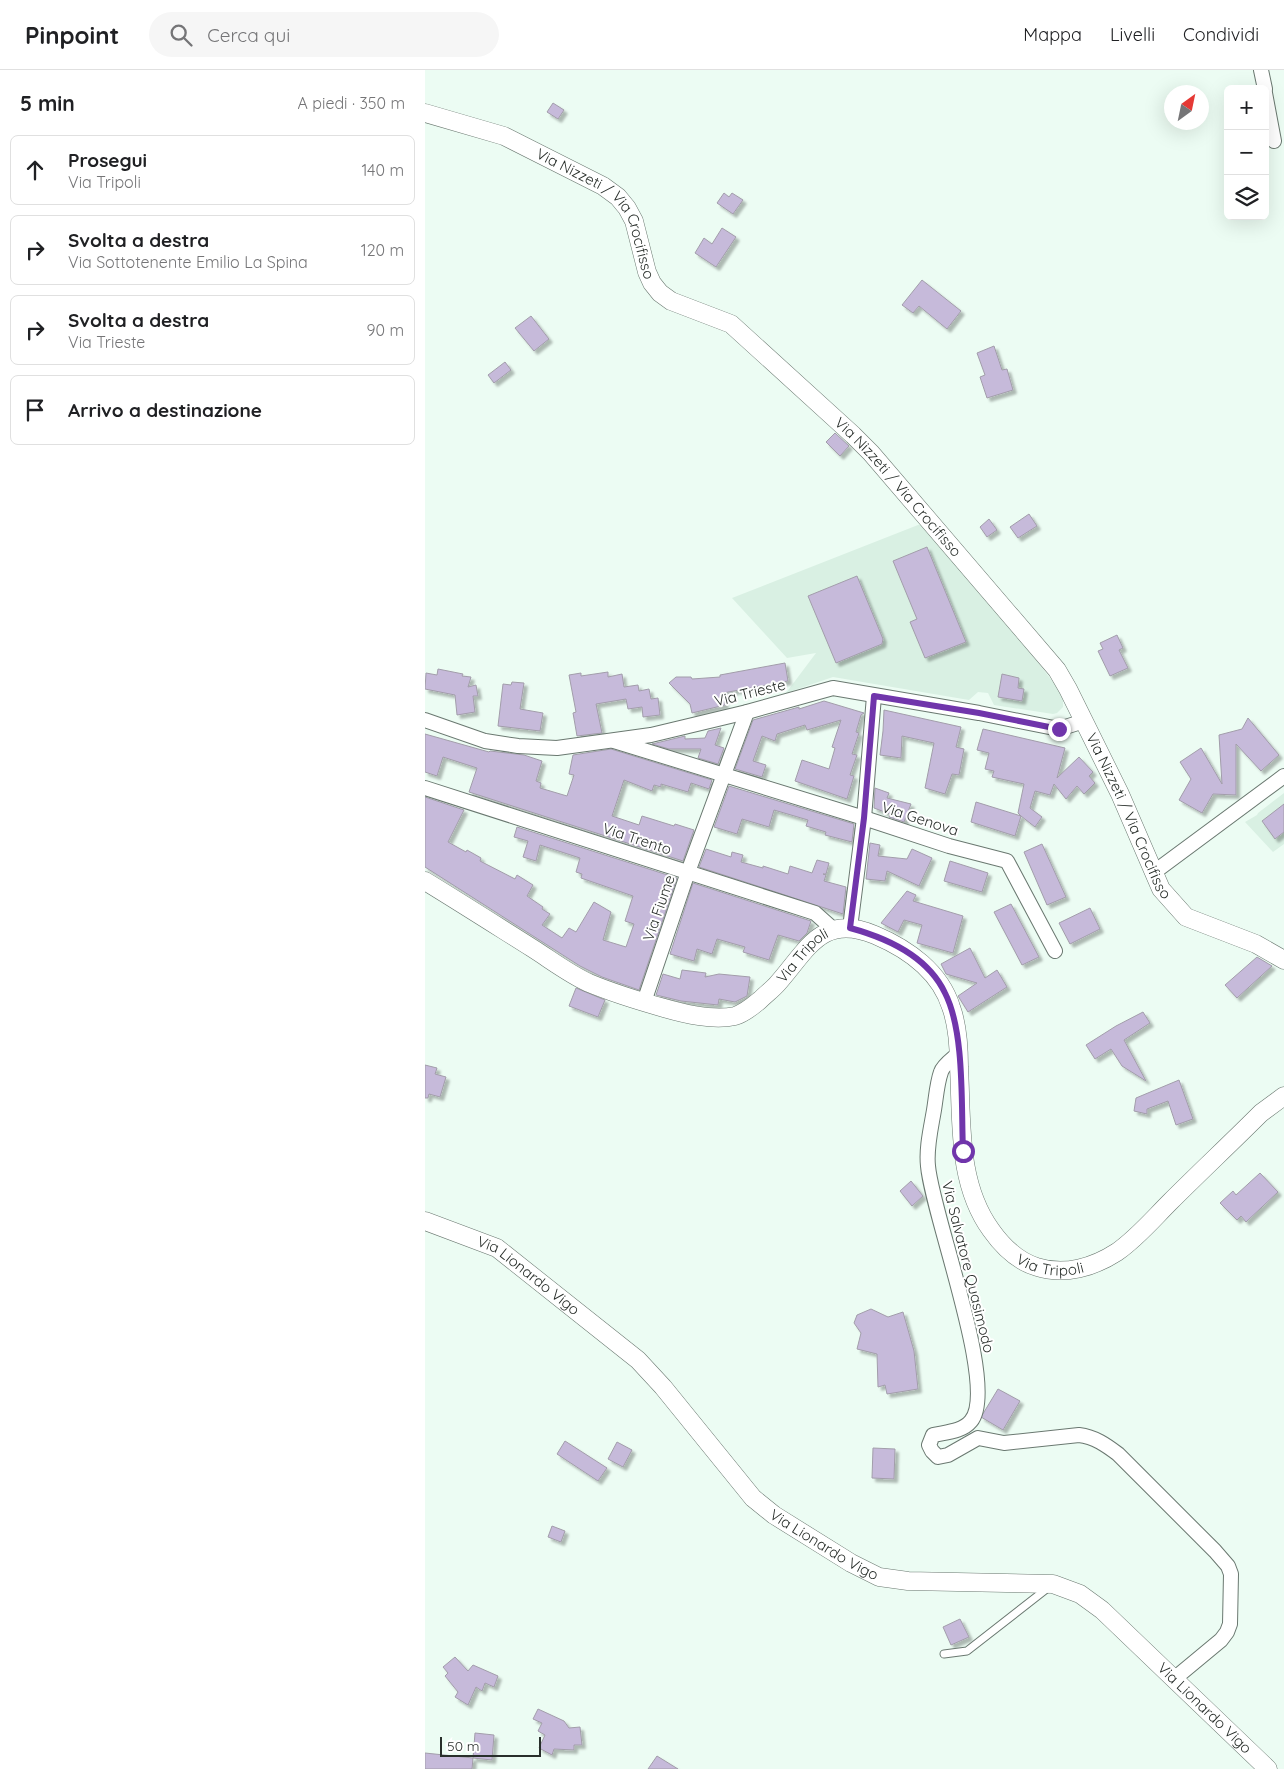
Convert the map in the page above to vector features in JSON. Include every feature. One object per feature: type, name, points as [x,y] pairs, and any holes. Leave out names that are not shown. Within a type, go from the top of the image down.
[{"type":"street","points":[[1261,70],[1264,85]]},
{"type":"street","name":"Via Nizzeti / Via Crocifisso","points":[[425,113],[504,136],[603,186],[617,197],[627,208],[634,221],[647,272],[652,283],[661,294],[671,301],[731,324],[853,435],[871,453],[1057,670],[1120,794],[1161,889],[1186,917],[1256,944],[1284,960]]},
{"type":"street","points":[[1269,117],[1273,141]]},
{"type":"street","name":"Via Trieste","points":[[425,720],[485,741],[518,746],[557,748],[651,735],[747,712],[833,688],[1059,729],[1084,721]]},
{"type":"street","points":[[842,929],[864,818],[874,696]]},
{"type":"street","name":"Via Fiume","points":[[644,1002],[688,872],[747,712]]},
{"type":"street","name":"Via Genova","points":[[611,740],[949,846],[1007,861],[1055,951]]},
{"type":"street","points":[[1153,872],[1284,776]]},
{"type":"street","name":"Via Trento","points":[[425,788],[815,913],[842,929]]},
{"type":"street","name":"Via Tripoli","points":[[425,881],[588,982],[682,1013],[715,1017],[735,1016],[753,1007],[777,985],[818,936],[842,929],[873,934],[901,948],[923,964],[945,991],[952,1008],[959,1053],[963,1151],[971,1191],[984,1220],[999,1241],[1016,1258],[1042,1269],[1066,1271],[1089,1266],[1120,1250],[1261,1113],[1284,1096]]},
{"type":"street","name":"Via Salvatore Quasimodo","points":[[959,1053],[941,1071],[928,1144],[927,1165],[932,1195],[957,1278],[967,1323],[979,1392],[978,1409],[972,1420],[963,1429],[933,1436],[929,1445],[931,1451],[938,1457],[948,1455],[978,1438],[1004,1443],[1079,1435],[1090,1436],[1119,1454],[1215,1551],[1228,1566],[1231,1574],[1230,1624],[1227,1632],[1221,1640],[1174,1679]]},
{"type":"street","name":"Via Lionardo Vigo","points":[[425,1221],[497,1248],[630,1354],[663,1387],[753,1498],[774,1515],[851,1563],[879,1577],[908,1581],[1053,1584],[1080,1594],[1101,1610],[1268,1769]]},
{"type":"lane","points":[[945,1654],[967,1651],[1030,1604],[1053,1584]]},
{"type":"shaded area","points":[[924,524],[1006,621],[1063,695],[1063,707],[1057,713],[994,705],[988,693],[978,692],[969,700],[833,677],[786,693],[816,653],[787,658],[732,598]]},
{"type":"shaded area","points":[[1284,793],[1284,844],[1273,852],[1245,822],[1257,815]]},
{"type":"building","points":[[553,103],[564,110],[558,119],[547,112]]},
{"type":"building","points":[[724,193],[729,197],[732,193],[743,200],[733,214],[717,203]]},
{"type":"building","points":[[722,228],[736,237],[716,267],[695,253],[704,238],[712,244]]},
{"type":"building","points":[[922,280],[961,311],[947,329],[919,306],[913,313],[902,305]]},
{"type":"building","points":[[531,316],[549,339],[534,351],[515,328]]},
{"type":"building","points":[[994,346],[1002,370],[1007,369],[1013,390],[987,398],[980,377],[985,375],[977,353]]},
{"type":"building","points":[[505,362],[511,370],[494,383],[488,375]]},
{"type":"building","points":[[835,433],[849,446],[840,456],[826,442]]},
{"type":"building","points":[[1029,514],[1037,526],[1018,538],[1010,527]]},
{"type":"building","points":[[989,519],[997,530],[987,537],[980,527]]},
{"type":"building","points":[[927,547],[966,642],[925,658],[910,622],[917,619],[893,561]]},
{"type":"building","points":[[857,576],[883,639],[882,644],[836,663],[808,596]]},
{"type":"building","points":[[1117,635],[1123,648],[1119,650],[1128,668],[1110,676],[1098,651],[1103,649],[1100,643]]},
{"type":"building","points":[[785,663],[788,681],[723,693],[725,705],[692,713],[690,704],[669,683],[676,677],[691,677],[692,679],[720,677],[720,675]]},
{"type":"building","points":[[438,669],[471,677],[468,687],[476,685],[478,696],[473,696],[475,712],[457,715],[455,695],[425,689],[426,673],[437,675]]},
{"type":"building","points":[[608,672],[608,677],[622,674],[624,687],[638,685],[639,691],[649,689],[651,699],[658,698],[660,715],[643,717],[642,707],[628,709],[626,699],[596,704],[602,733],[577,736],[573,713],[576,712],[569,675],[581,673],[581,676]]},
{"type":"building","points":[[1002,674],[1019,678],[1018,688],[1024,689],[1022,701],[998,697]]},
{"type":"building","points":[[512,682],[524,683],[520,709],[543,713],[540,731],[498,726],[503,684],[511,685]]},
{"type":"building","points":[[824,701],[864,713],[861,715],[856,732],[859,733],[852,754],[857,755],[850,775],[854,776],[847,799],[795,781],[802,760],[829,769],[835,748],[832,747],[841,720],[807,730],[805,725],[777,734],[775,741],[762,736],[753,761],[766,765],[762,777],[735,769],[753,720]]},
{"type":"building","points":[[884,710],[961,727],[956,747],[964,749],[959,775],[952,774],[945,794],[925,788],[934,743],[902,736],[901,758],[880,755]]},
{"type":"building","points":[[1248,718],[1279,755],[1261,771],[1236,744],[1236,795],[1213,794],[1202,813],[1179,800],[1191,779],[1180,762],[1201,748],[1222,784],[1219,735],[1242,729]]},
{"type":"building","points":[[721,728],[715,745],[724,748],[718,764],[698,758],[701,749],[669,749],[652,744],[685,736],[685,739],[705,738],[708,731]]},
{"type":"building","points":[[983,729],[1065,748],[1057,778],[1079,757],[1093,772],[1089,776],[1095,783],[1084,794],[1077,786],[1066,799],[1054,784],[1050,795],[1035,791],[1030,808],[1042,817],[1035,827],[1018,813],[1024,784],[992,777],[994,771],[985,769],[989,753],[977,750]]},
{"type":"building","points":[[425,734],[489,752],[524,755],[542,761],[536,781],[541,783],[540,788],[567,796],[574,775],[569,774],[573,755],[611,749],[712,780],[709,789],[691,783],[688,792],[661,784],[661,787],[654,785],[652,791],[624,780],[612,816],[639,825],[642,816],[694,830],[683,861],[469,792],[477,768],[443,757],[437,776],[425,772]]},
{"type":"building","points":[[729,786],[854,824],[852,842],[825,835],[826,832],[806,826],[808,820],[774,810],[769,827],[742,819],[737,834],[714,827]]},
{"type":"building","points":[[875,788],[889,793],[887,798],[911,804],[904,822],[889,817],[890,814],[874,808]]},
{"type":"building","points":[[425,797],[464,810],[448,842],[466,852],[467,850],[481,858],[480,861],[515,879],[517,875],[533,885],[527,896],[550,914],[542,925],[562,938],[569,928],[576,932],[594,902],[611,912],[603,940],[626,947],[634,924],[625,921],[633,896],[581,878],[582,874],[576,872],[580,858],[540,845],[536,861],[523,857],[528,841],[514,837],[517,827],[677,878],[639,990],[602,977],[580,966],[425,867]]},
{"type":"building","points":[[976,802],[1021,816],[1015,836],[971,822]]},
{"type":"building","points":[[1284,804],[1284,832],[1275,839],[1262,821]]},
{"type":"building","points":[[870,843],[880,845],[878,856],[907,859],[912,849],[932,858],[919,886],[887,871],[885,881],[866,879]]},
{"type":"building","points":[[1042,844],[1066,897],[1047,905],[1024,852]]},
{"type":"building","points":[[706,849],[731,857],[732,852],[743,855],[741,862],[763,868],[763,866],[788,874],[790,866],[812,873],[817,860],[829,863],[826,874],[823,874],[826,875],[824,881],[846,887],[843,914],[699,867]]},
{"type":"building","points":[[950,861],[988,873],[982,892],[944,881]]},
{"type":"building","points":[[693,883],[811,921],[807,933],[799,941],[778,935],[769,960],[743,952],[745,947],[717,939],[712,954],[697,949],[694,961],[670,954]]},
{"type":"building","points":[[907,891],[916,895],[913,901],[963,916],[953,953],[917,943],[922,925],[904,920],[898,932],[881,923]]},
{"type":"building","points":[[1011,904],[1039,957],[1022,965],[994,912]]},
{"type":"building","points":[[1090,908],[1100,929],[1070,944],[1059,923]]},
{"type":"building","points":[[970,948],[985,978],[997,970],[1007,987],[968,1012],[958,996],[977,983],[946,974],[941,964]]},
{"type":"building","points":[[1257,957],[1272,966],[1237,998],[1225,985]]},
{"type":"building","points":[[682,970],[706,973],[705,977],[719,974],[750,977],[747,996],[735,1002],[719,999],[718,1005],[681,1001],[656,995],[663,974],[680,979]]},
{"type":"building","points":[[576,988],[605,1000],[598,1017],[569,1006]]},
{"type":"building","points":[[1143,1012],[1150,1023],[1124,1040],[1146,1081],[1122,1066],[1111,1049],[1095,1059],[1086,1045]]},
{"type":"building","points":[[425,1065],[437,1068],[435,1074],[446,1077],[440,1097],[429,1094],[428,1098],[425,1098]]},
{"type":"building","points":[[1179,1080],[1193,1119],[1176,1125],[1168,1101],[1147,1109],[1147,1114],[1134,1111],[1136,1098]]},
{"type":"building","points":[[1260,1173],[1278,1192],[1246,1222],[1241,1216],[1237,1220],[1220,1203],[1233,1191],[1236,1195]]},
{"type":"building","points":[[911,1181],[923,1196],[912,1206],[900,1191]]},
{"type":"building","points":[[871,1309],[888,1317],[903,1312],[914,1351],[918,1389],[887,1394],[885,1385],[878,1387],[877,1354],[857,1349],[861,1333],[854,1323],[857,1315]]},
{"type":"building","points":[[998,1389],[1020,1401],[1003,1430],[981,1417]]},
{"type":"building","points":[[565,1441],[607,1468],[598,1481],[557,1454]]},
{"type":"building","points":[[617,1442],[632,1450],[623,1467],[608,1459]]},
{"type":"building","points":[[873,1448],[895,1449],[894,1479],[872,1478]]},
{"type":"building","points":[[552,1526],[565,1531],[561,1542],[548,1537]]},
{"type":"building","points":[[960,1619],[969,1637],[951,1645],[943,1627]]},
{"type":"building","points":[[455,1657],[468,1671],[473,1665],[498,1676],[494,1687],[485,1683],[482,1691],[476,1687],[468,1705],[455,1697],[458,1692],[445,1676],[448,1673],[443,1667]]},
{"type":"building","points":[[538,1709],[564,1721],[569,1728],[580,1727],[582,1745],[574,1745],[574,1750],[554,1749],[552,1755],[539,1748],[545,1735],[538,1731],[542,1723],[533,1719]]},
{"type":"building","points":[[475,1733],[494,1735],[492,1760],[473,1758]]},
{"type":"building","points":[[425,1753],[473,1758],[472,1769],[425,1769]]},
{"type":"building","points":[[657,1756],[678,1769],[648,1769]]},
{"type":"route","points":[[963,1151],[959,1053],[952,1008],[945,991],[923,964],[901,948],[873,934],[850,928],[864,818],[874,696],[979,713],[1059,729]]}]
